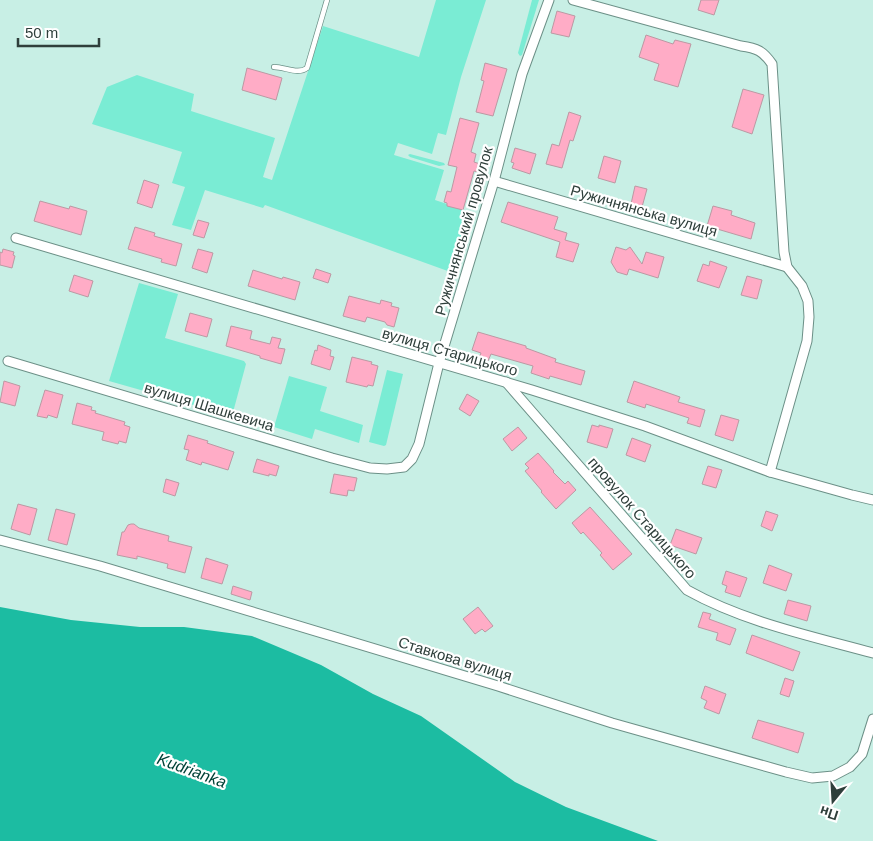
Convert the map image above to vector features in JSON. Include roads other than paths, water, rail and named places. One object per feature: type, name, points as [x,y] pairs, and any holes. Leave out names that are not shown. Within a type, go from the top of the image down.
[{"type":"street","name":"Ружичнянський провулок","points":[[404,467],[412,459],[419,444],[439,363],[494,180],[522,74],[549,0]]},
{"type":"street","points":[[573,0],[741,46],[752,47],[764,53],[772,64],[784,252],[787,267],[802,286],[808,301],[809,317],[805,349],[770,472]]},
{"type":"street","name":"Ружичнянська вулиця","points":[[494,180],[787,267]]},
{"type":"street","name":"вулиця Старицького","points":[[16,238],[506,382],[646,426],[770,472],[873,500]]},
{"type":"street","name":"вулиця Шашкевича","points":[[8,361],[370,468],[404,467]]},
{"type":"street","name":"провулок Старицького","points":[[506,382],[687,590],[712,604],[758,620],[873,653]]},
{"type":"street","points":[[525,405],[526,397],[532,390]]},
{"type":"street","name":"Ставкова вулиця","points":[[0,540],[109,569],[498,686],[612,723],[812,778],[833,776],[850,767],[862,754],[873,719]]},
{"type":"lane","points":[[274,67],[298,71],[307,68],[327,0]]},
{"type":"water","name":"Kudrianka","points":[[0,607],[71,620],[140,627],[184,627],[252,636],[321,665],[373,694],[421,716],[515,782],[566,807],[658,841],[0,841]]}]
